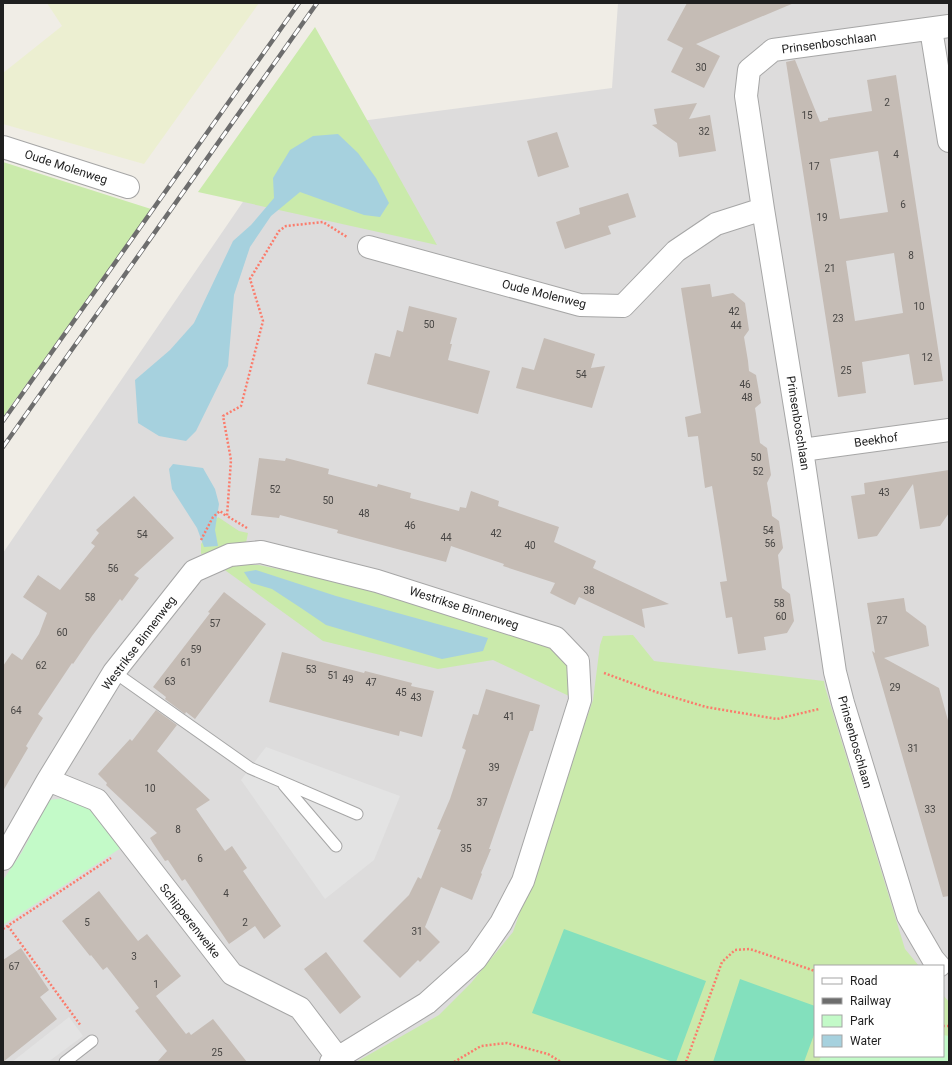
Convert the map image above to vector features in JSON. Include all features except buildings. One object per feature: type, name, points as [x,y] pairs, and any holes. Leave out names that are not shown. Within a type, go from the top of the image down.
[{"type":"street","points":[[940,28],[949,141]]},
{"type":"street","name":"Prinsenboschlaan","points":[[938,965],[933,959],[908,916],[843,703],[835,672],[802,450],[746,96],[749,70],[773,50],[940,28]]},
{"type":"street","name":"Oude Molenweg","points":[[3,147],[128,187]]},
{"type":"street","name":"Oude Molenweg","points":[[369,247],[580,305],[623,306],[676,252],[716,224],[763,209]]},
{"type":"street","name":"Beekhof","points":[[802,450],[949,430]]},
{"type":"street","name":"Westrikse Binnenweg","points":[[3,859],[48,780],[114,672],[194,572],[230,555],[261,552],[377,581],[556,638],[578,661],[578,664]]},
{"type":"street","points":[[335,1060],[427,1003],[476,959],[502,923],[523,881],[580,700],[578,664]]},
{"type":"street","name":"Schipperenweike","points":[[48,780],[96,800],[232,974],[300,1008],[335,1060]]},
{"type":"lane","points":[[114,672],[250,768],[357,814]]},
{"type":"lane","points":[[283,783],[336,846]]},
{"type":"lane","points":[[65,1062],[92,1041]]},
{"type":"path","points":[[261,552],[254,532],[227,516],[231,460],[223,416],[241,406],[262,321],[250,279],[278,231],[286,226],[323,222],[358,244],[369,247]]},
{"type":"path","points":[[578,664],[656,692],[706,707],[777,718],[843,703]]},
{"type":"path","points":[[3,929],[132,845]]},
{"type":"path","points":[[8,926],[92,1041]]},
{"type":"path","points":[[686,1062],[722,962],[735,950],[750,949],[814,971]]},
{"type":"path","points":[[454,1062],[481,1046],[507,1043],[548,1054],[561,1062]]},
{"type":"shaded area","points":[[618,3],[949,3],[949,1062],[3,1062],[3,553],[292,130],[612,88]]},
{"type":"shaded area","points":[[266,747],[400,796],[374,860],[325,899],[241,780]]},
{"type":"shaded area","points":[[69,1017],[83,1036],[48,1062],[12,1062]]},
{"type":"green space","points":[[47,3],[259,3],[144,164],[3,124],[3,73],[62,26]]},
{"type":"green space","points":[[315,27],[437,245],[198,192]]},
{"type":"green space","points":[[3,162],[151,209],[3,417]]},
{"type":"green space","points":[[218,517],[239,531],[248,533],[246,543],[223,550],[201,554],[201,544]]},
{"type":"green space","points":[[238,565],[259,565],[331,580],[393,596],[554,648],[567,664],[572,683],[569,696],[493,660],[438,669],[323,641],[222,568]]},
{"type":"green space","points":[[633,635],[654,661],[824,681],[905,949],[918,965],[814,965],[814,1057],[944,1057],[944,996],[949,1002],[949,1062],[356,1062],[439,1015],[471,983],[513,932],[593,700],[600,645],[603,636]]},
{"type":"green space","points":[[74,797],[94,806],[124,846],[3,925],[3,880],[22,852],[49,800]]},
{"type":"green space","points":[[564,929],[706,981],[676,1062],[532,1013]]},
{"type":"green space","points":[[740,979],[814,1006],[814,1035],[804,1062],[713,1062]]},
{"type":"green space","points":[[944,1035],[949,1036],[949,1062],[819,1062],[821,1057],[944,1057]]},
{"type":"water","points":[[338,134],[358,153],[376,178],[389,203],[380,217],[364,215],[300,192],[271,216],[250,247],[234,295],[228,366],[196,431],[186,441],[159,436],[138,423],[135,380],[170,350],[194,323],[233,241],[251,225],[274,198],[273,178],[290,150],[313,136]]},
{"type":"water","points":[[173,464],[203,468],[215,489],[219,504],[215,530],[218,546],[204,547],[197,528],[172,489],[169,469]]},
{"type":"water","points":[[256,570],[336,596],[488,638],[483,651],[442,659],[326,625],[272,589],[251,583],[244,572]]},
{"type":"railway","points":[[3,421],[299,3]]},
{"type":"railway","points":[[3,447],[317,3]]}]
